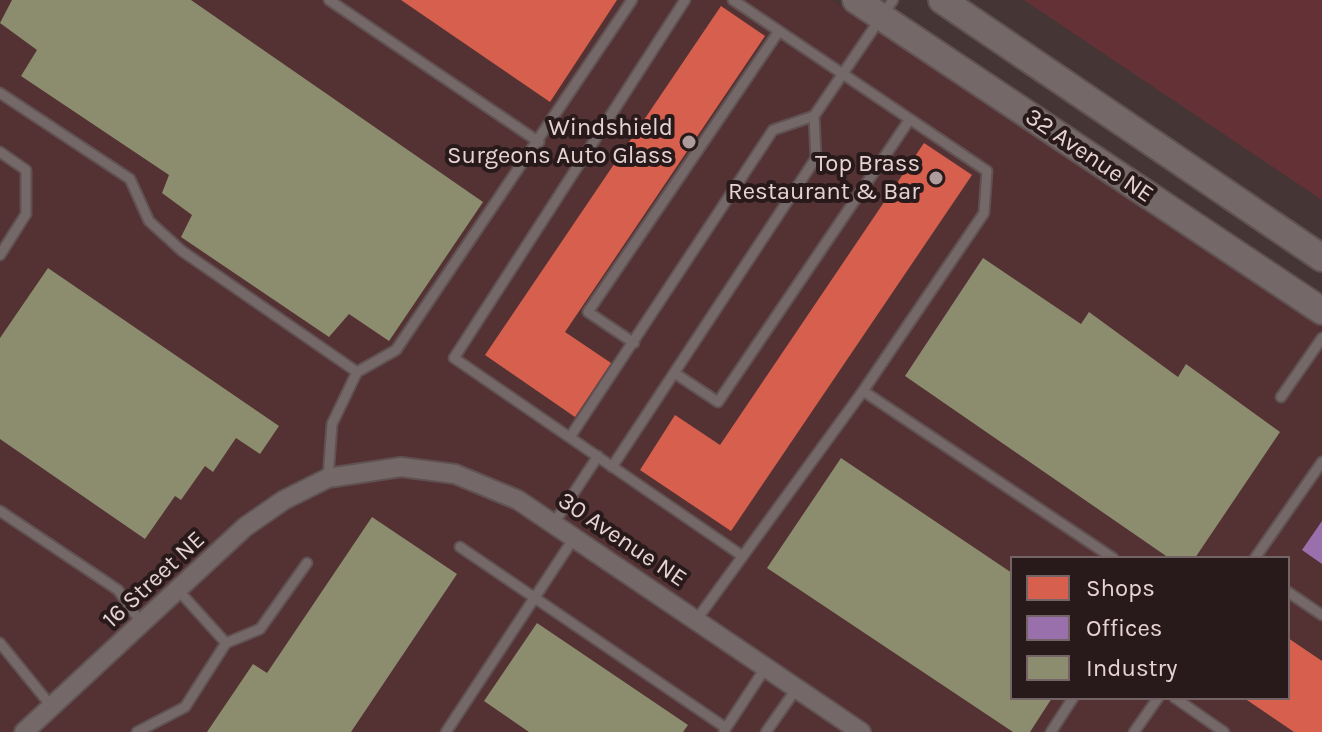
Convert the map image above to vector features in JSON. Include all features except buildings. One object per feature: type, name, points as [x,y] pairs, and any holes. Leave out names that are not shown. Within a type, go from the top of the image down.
[{"type":"main road","name":"32 Avenue NE","points":[[856,0],[887,9],[1322,311]]},
{"type":"main road","name":"32 Avenue NE","points":[[942,0],[1322,258]]},
{"type":"street","name":"30 Avenue NE","points":[[328,478],[401,467],[455,474],[518,500],[861,732]]},
{"type":"street","name":"16 Street NE","points":[[24,732],[245,527],[284,500],[328,478]]},
{"type":"lane","points":[[329,0],[539,142]]},
{"type":"lane","points":[[328,478],[332,424],[357,372],[396,350],[632,0]]},
{"type":"lane","points":[[685,0],[454,358],[741,555]]},
{"type":"lane","points":[[697,619],[863,391],[984,213],[987,171],[733,0]]},
{"type":"lane","points":[[570,437],[773,130],[814,116],[887,9]]},
{"type":"lane","points":[[634,343],[588,312],[779,31]]},
{"type":"lane","points":[[0,93],[130,179],[149,221],[182,251],[357,372]]},
{"type":"lane","points":[[612,467],[816,158],[814,116]]},
{"type":"lane","points":[[676,374],[718,402],[910,119]]},
{"type":"lane","points":[[0,152],[26,170],[26,214],[0,255]]},
{"type":"lane","points":[[1281,397],[1322,338]]},
{"type":"lane","points":[[863,391],[1110,556]]},
{"type":"lane","points":[[554,523],[598,456]]},
{"type":"lane","points":[[1256,556],[1322,462]]},
{"type":"lane","points":[[0,511],[118,590],[142,624]]},
{"type":"lane","points":[[446,732],[575,536]]},
{"type":"lane","points":[[460,547],[724,730],[766,667]]},
{"type":"lane","points":[[137,732],[185,707],[226,643],[260,629],[307,563]]},
{"type":"lane","points":[[178,590],[226,643]]},
{"type":"lane","points":[[1290,593],[1322,615]]},
{"type":"lane","points":[[0,643],[52,707]]},
{"type":"lane","points":[[766,732],[797,688]]},
{"type":"lane","points":[[1051,732],[1072,700]]},
{"type":"lane","points":[[1134,732],[1157,700]]},
{"type":"lane","points":[[1178,700],[1224,732]]},
{"type":"shaded area","points":[[0,0],[832,0],[1322,327],[1322,732],[0,732]]},
{"type":"shaded area","points":[[1024,0],[1322,0],[1322,200]]},
{"type":"place","name":"Windshield Surgeons Auto Glass","points":[[689,142]]},
{"type":"place","name":"Top Brass Restaurant & Bar","points":[[936,178]]}]
